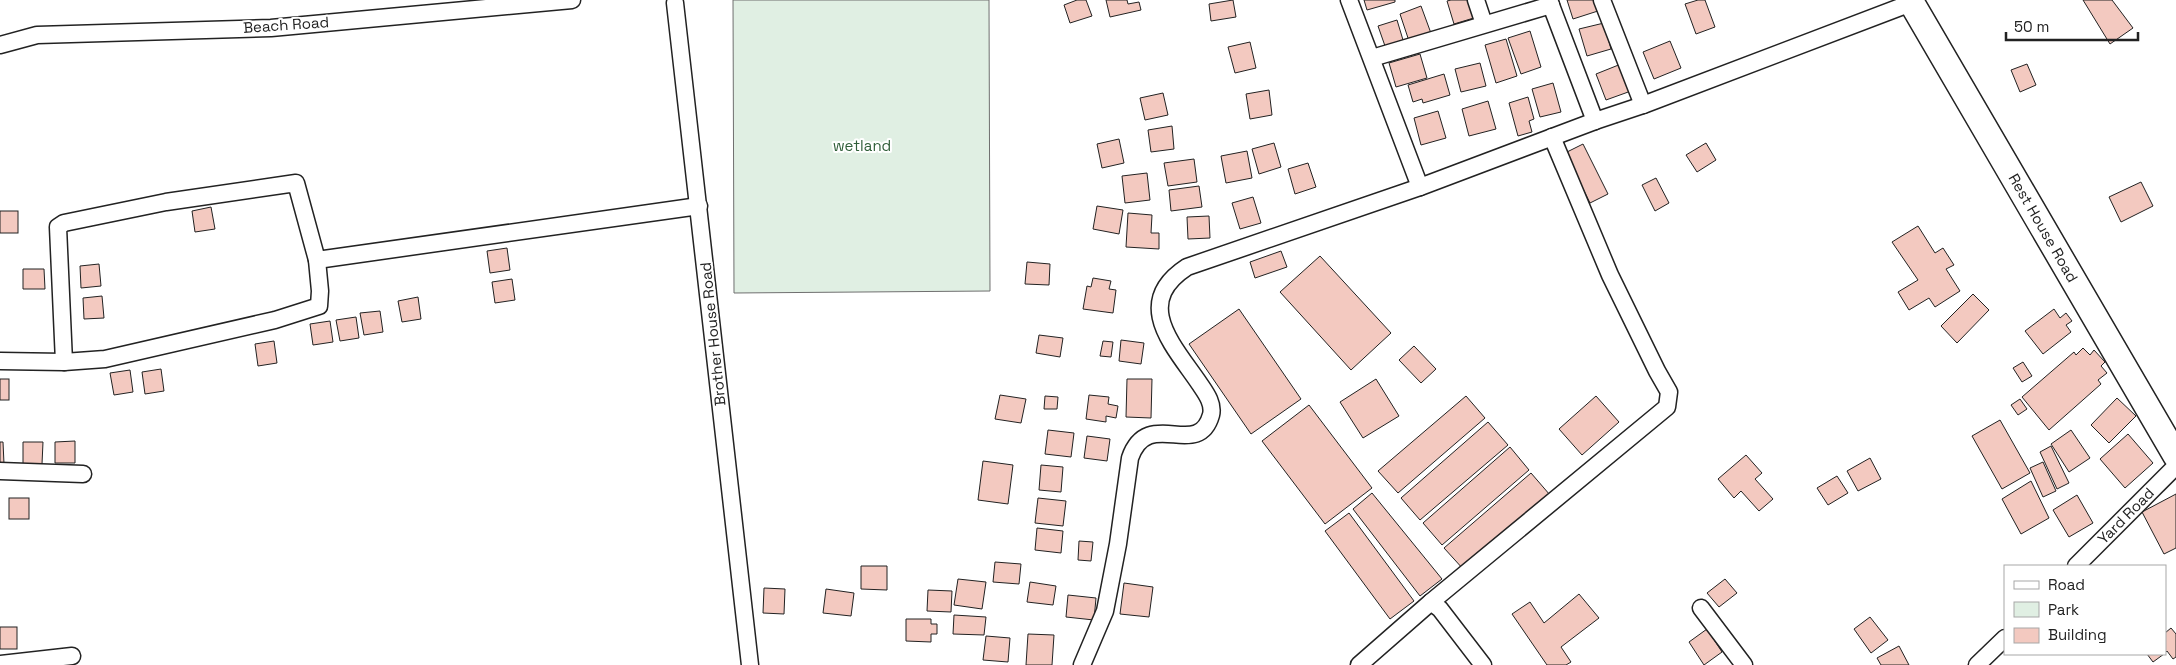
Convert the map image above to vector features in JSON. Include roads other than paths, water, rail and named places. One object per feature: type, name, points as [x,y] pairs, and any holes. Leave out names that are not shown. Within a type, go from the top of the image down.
[{"type":"main road","name":"Rest House Road","points":[[1910,1],[2176,456]]},
{"type":"street","name":"Beach Road","points":[[0,45],[37,35],[271,28],[572,0]]},
{"type":"street","points":[[1349,0],[1420,186]]},
{"type":"street","points":[[1476,0],[1484,24]]},
{"type":"street","points":[[1602,0],[1643,105]]},
{"type":"street","name":"Brother House Road","points":[[673,1],[699,206],[750,665]]},
{"type":"street","points":[[1082,665],[1105,611],[1118,544],[1130,458],[1134,448],[1141,439],[1149,434],[1188,436],[1196,434],[1206,426],[1211,413],[1210,401],[1205,392],[1171,343],[1161,324],[1159,307],[1164,290],[1174,275],[1187,267],[1420,186],[1643,105],[1910,1]]},
{"type":"street","points":[[1372,58],[1550,2],[1596,121]]},
{"type":"street","points":[[1359,665],[1430,602],[1667,407],[1669,392],[1610,275],[1552,137]]},
{"type":"street","points":[[0,361],[64,362],[105,359],[275,320],[318,306],[320,291],[317,260],[296,183],[166,202],[64,223],[58,227],[64,362]]},
{"type":"street","points":[[317,260],[699,206]]},
{"type":"street","name":"Yard Road","points":[[2077,565],[2176,466]]},
{"type":"street","points":[[0,471],[83,474]]},
{"type":"street","points":[[1430,602],[1440,608],[1483,665]]},
{"type":"street","points":[[1701,608],[1744,665]]},
{"type":"street","points":[[1977,665],[2004,639]]},
{"type":"street","points":[[0,664],[72,656]]},
{"type":"park label","name":"wetland","points":[[862,146]]}]
